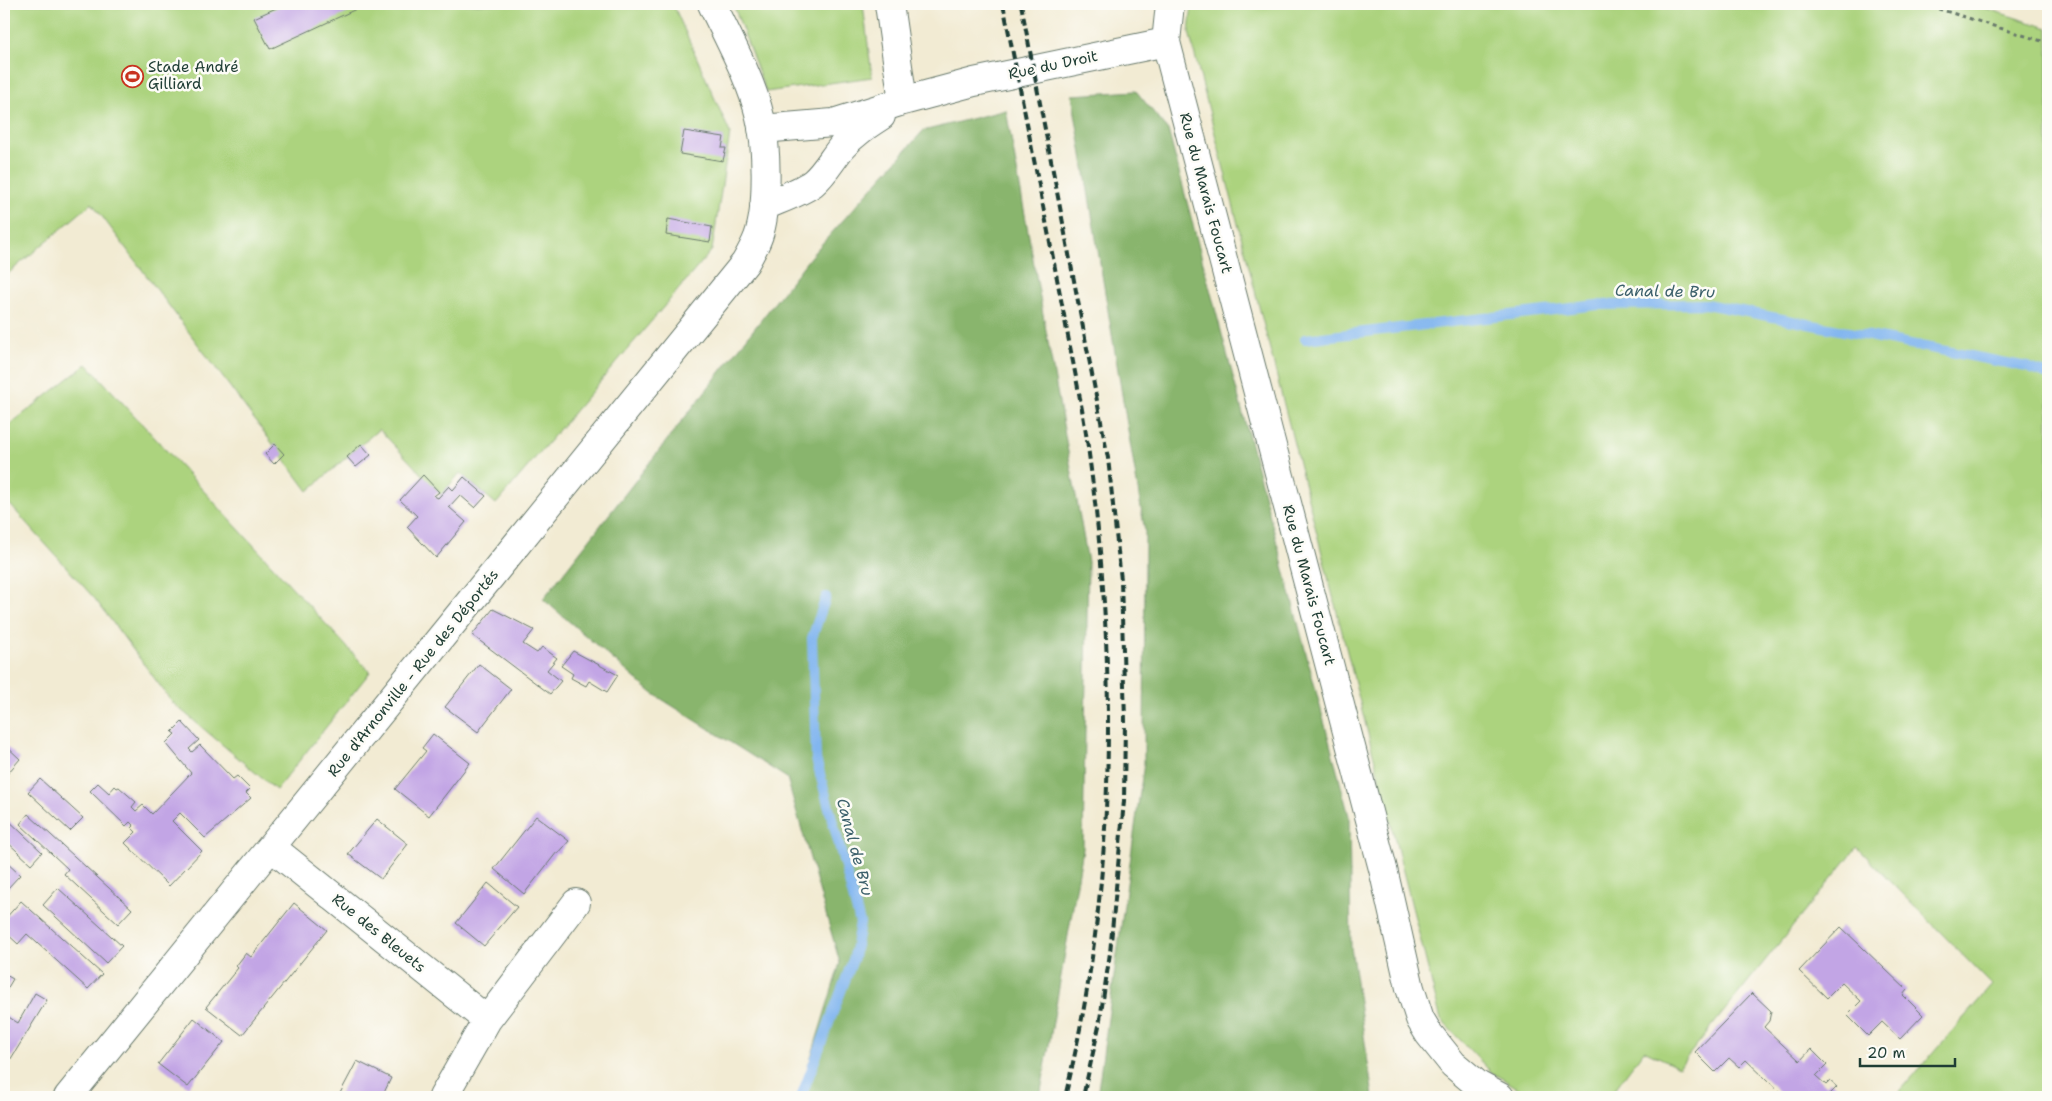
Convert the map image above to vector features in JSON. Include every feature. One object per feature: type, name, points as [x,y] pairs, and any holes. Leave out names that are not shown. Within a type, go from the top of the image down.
[{"type":"street","name":"Rue d'Arnonville - Rue des Déportés","points":[[68,1097],[736,276],[755,246],[763,219],[764,206],[765,160],[762,129],[757,105],[712,4]]},
{"type":"street","points":[[889,4],[903,101]]},
{"type":"street","points":[[1166,42],[1170,4]]},
{"type":"street","name":"Rue du Droit","points":[[762,129],[833,123],[903,101],[974,82],[1166,42]]},
{"type":"street","name":"Rue du Marais Foucart","points":[[1166,42],[1383,869],[1415,1004],[1430,1034],[1453,1064],[1478,1085],[1500,1097]]},
{"type":"street","name":"Rue du Droit","points":[[764,206],[813,183],[821,176],[843,146],[854,135],[903,101]]},
{"type":"street","name":"Rue des Bleuets","points":[[271,847],[486,1020]]},
{"type":"street","points":[[443,1097],[486,1020],[576,903]]},
{"type":"path","points":[[1923,4],[2048,43]]},
{"type":"green space","points":[[4,4],[673,4],[730,133],[712,250],[496,504],[460,473],[441,495],[379,429],[308,491],[92,203],[4,277]]},
{"type":"green space","points":[[733,4],[863,4],[872,77],[766,92]]},
{"type":"green space","points":[[1192,4],[1972,4],[2048,28],[2048,1097],[1895,1097],[1992,985],[1857,847],[1679,1067],[1644,1050],[1609,1097],[1533,1097],[1491,1072],[1441,1020],[1189,32]]},
{"type":"green space","points":[[1136,91],[1168,130],[1349,816],[1351,947],[1373,1097],[1097,1097],[1144,763],[1145,532],[1072,95]]},
{"type":"green space","points":[[1006,110],[1088,562],[1083,849],[1040,1097],[799,1097],[840,963],[787,778],[652,693],[543,599],[811,256],[923,131]]},
{"type":"green space","points":[[87,364],[370,672],[276,790],[173,703],[95,599],[4,498],[4,429]]},
{"type":"building","points":[[285,4],[367,4],[270,49],[254,18]]},
{"type":"building","points":[[684,131],[724,137],[722,148],[726,148],[723,161],[680,154]]},
{"type":"building","points":[[668,219],[712,227],[710,242],[666,235]]},
{"type":"building","points":[[275,444],[284,454],[274,464],[265,454]]},
{"type":"building","points":[[361,444],[371,455],[356,467],[347,457]]},
{"type":"building","points":[[423,475],[439,492],[434,496],[438,498],[449,486],[453,490],[464,477],[486,496],[475,508],[460,495],[449,507],[466,522],[436,558],[407,527],[417,516],[400,500]]},
{"type":"building","points":[[493,609],[534,630],[523,644],[537,653],[542,647],[557,658],[547,670],[561,681],[550,694],[472,635]]},
{"type":"building","points":[[573,651],[618,675],[607,692],[589,681],[586,686],[571,678],[573,674],[561,666]]},
{"type":"building","points":[[479,664],[511,689],[478,732],[445,707]]},
{"type":"building","points":[[182,722],[199,740],[189,749],[192,752],[200,745],[233,779],[237,776],[250,789],[246,793],[251,798],[205,838],[180,813],[172,821],[202,851],[169,886],[125,843],[136,832],[132,828],[134,826],[130,822],[126,826],[90,791],[98,783],[109,793],[115,786],[119,787],[136,802],[132,807],[136,811],[143,805],[152,814],[191,773],[166,743],[175,734],[172,732]]},
{"type":"building","points":[[433,734],[470,763],[429,816],[395,789],[426,751],[422,748]]},
{"type":"building","points":[[4,744],[20,759],[8,773],[4,769]]},
{"type":"building","points":[[40,779],[83,818],[70,831],[28,792]]},
{"type":"building","points":[[28,814],[132,909],[118,924],[64,874],[68,869],[20,824]]},
{"type":"building","points":[[4,816],[42,852],[31,864],[4,839]]},
{"type":"building","points":[[536,816],[569,841],[558,854],[557,852],[524,894],[494,869]]},
{"type":"building","points":[[377,819],[408,844],[381,879],[348,854]]},
{"type":"building","points":[[4,860],[20,875],[7,889],[4,885]]},
{"type":"building","points":[[488,883],[517,907],[484,946],[456,923]]},
{"type":"building","points":[[58,888],[122,946],[106,963],[43,905]]},
{"type":"building","points":[[21,901],[102,974],[88,989],[27,934],[18,944],[4,931],[4,920]]},
{"type":"building","points":[[294,903],[327,930],[242,1035],[206,1007],[238,968],[236,966],[246,953],[251,957]]},
{"type":"building","points":[[1841,927],[1907,990],[1903,995],[1923,1015],[1900,1039],[1882,1022],[1868,1036],[1847,1015],[1861,1001],[1842,983],[1827,998],[1799,971]]},
{"type":"building","points":[[4,974],[13,979],[4,994]]},
{"type":"building","points":[[35,993],[47,1000],[4,1070],[4,1014],[18,1023]]},
{"type":"building","points":[[1752,993],[1771,1011],[1769,1021],[1764,1027],[1800,1061],[1811,1049],[1827,1065],[1816,1076],[1826,1085],[1830,1081],[1837,1087],[1827,1097],[1785,1097],[1746,1060],[1739,1067],[1729,1058],[1715,1072],[1695,1052]]},
{"type":"building","points":[[194,1018],[224,1042],[188,1087],[158,1064]]},
{"type":"building","points":[[357,1061],[391,1078],[382,1097],[338,1097]]},
{"type":"waterway","name":"Canal de Bru","points":[[1305,339],[1597,305],[1706,304],[2027,367],[2048,375]]},
{"type":"waterway","name":"Canal de Bru","points":[[801,1097],[854,957],[860,923],[816,759],[812,638],[826,597]]},
{"type":"railway","points":[[1003,4],[1085,425],[1099,541],[1105,621],[1108,701],[1103,861],[1082,1019],[1065,1097]]},
{"type":"railway","points":[[1021,4],[1108,458],[1121,580],[1125,721],[1124,801],[1110,953],[1099,1026],[1083,1097]]},
{"type":"place","name":"Stade André Gilliard","points":[[132,76]]}]
